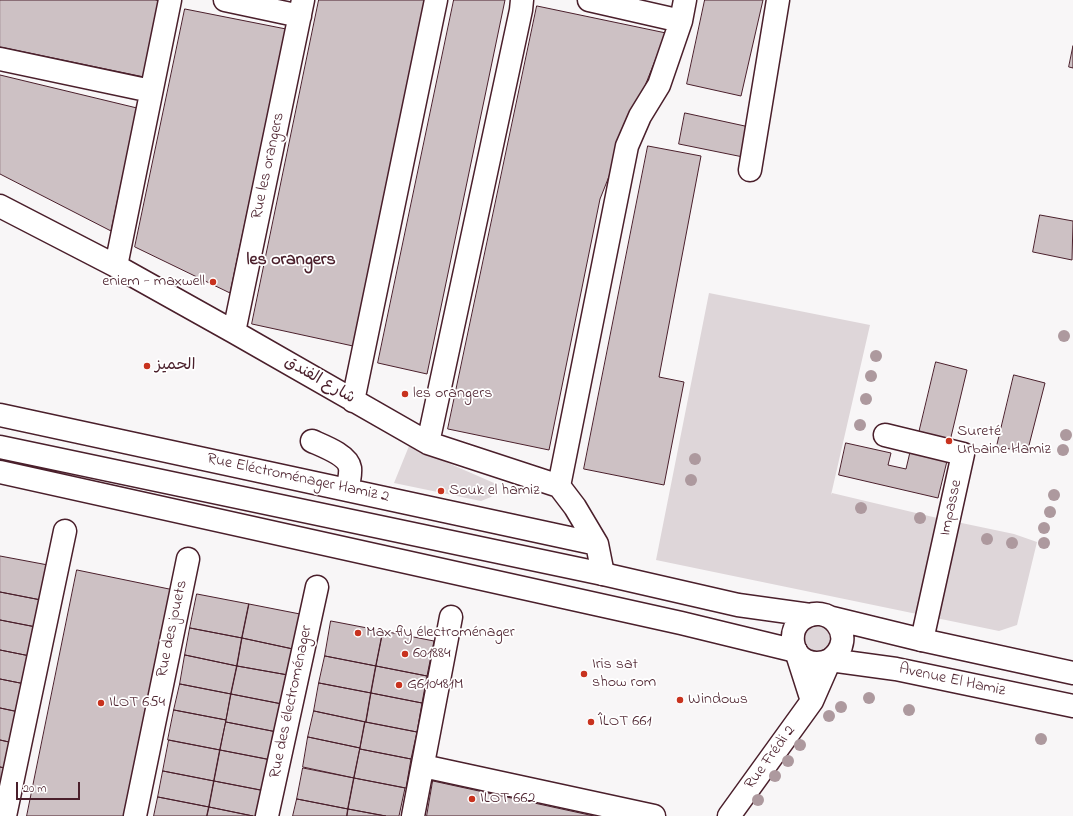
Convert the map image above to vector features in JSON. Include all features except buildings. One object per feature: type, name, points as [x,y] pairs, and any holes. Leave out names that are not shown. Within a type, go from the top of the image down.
[{"type":"main road","points":[[116,266],[170,0]]},
{"type":"main road","points":[[225,0],[301,8]]},
{"type":"main road","points":[[353,400],[436,0]]},
{"type":"main road","points":[[428,443],[522,0]]},
{"type":"main road","points":[[589,0],[681,21]]},
{"type":"main road","points":[[603,574],[597,544],[575,507],[559,486],[627,146],[640,116],[659,85],[681,21],[685,0]]},
{"type":"main road","points":[[750,170],[778,0]]},
{"type":"main road","name":"Rue les orangers","points":[[234,332],[301,8]]},
{"type":"main road","points":[[0,58],[151,91]]},
{"type":"main road","name":"شارع الفندق","points":[[0,206],[116,266],[428,443],[559,486]]},
{"type":"main road","name":"Rue Eléctroménager Hamiz 2","points":[[0,415],[597,544]]},
{"type":"main road","name":"Impasse","points":[[885,435],[963,454],[922,640]]},
{"type":"main road","points":[[312,441],[338,453],[346,460],[350,466],[348,490]]},
{"type":"main road","points":[[0,447],[603,574],[738,605],[810,615]]},
{"type":"main road","points":[[0,472],[734,635],[796,651],[800,657],[815,664],[823,663],[836,656],[843,644],[841,629],[838,623],[832,618]]},
{"type":"main road","points":[[5,816],[65,531]]},
{"type":"main road","name":"Rue des jouets","points":[[135,816],[188,559]]},
{"type":"main road","name":"Rue des électroménager","points":[[267,816],[317,587]]},
{"type":"main road","points":[[812,701],[793,644],[793,636],[797,623],[803,618],[817,614],[922,640],[1073,673]]},
{"type":"main road","points":[[413,816],[451,617]]},
{"type":"main road","points":[[916,674],[922,640]]},
{"type":"main road","name":"Avenue El Hamiz","points":[[830,660],[896,670],[1073,706]]},
{"type":"main road","name":"Rue Frédi 2","points":[[729,816],[812,701],[830,660]]},
{"type":"main road","points":[[423,766],[654,816]]},
{"type":"shaded area","points":[[709,293],[870,325],[831,495],[832,493],[933,517],[1014,534],[1037,542],[1017,625],[999,631],[656,560]]},
{"type":"shaded area","points":[[409,446],[494,483],[496,490],[491,497],[481,501],[394,483]]},
{"type":"shaded area","points":[[827,623],[833,643],[821,654],[805,650],[800,634],[805,624]]},
{"type":"place","name":"eniem - maxwell","points":[[213,282]]},
{"type":"place","name":"الحميز","points":[[147,366]]},
{"type":"place","name":"les orangers","points":[[405,394]]},
{"type":"place","name":"Sureté Urbaine Hamiz","points":[[949,441]]},
{"type":"place","name":"Souk el hamiz","points":[[441,491]]},
{"type":"place","name":"Max fly électroménager","points":[[358,633]]},
{"type":"place","name":"601884","points":[[405,654]]},
{"type":"place","name":"Iris sat show rom","points":[[584,674]]},
{"type":"place","name":"G610481M","points":[[399,685]]},
{"type":"place","name":"Windows","points":[[680,700]]},
{"type":"place","name":"ILOT 654","points":[[101,703]]},
{"type":"place","name":"ÎLOT 661","points":[[591,722]]},
{"type":"place","name":"ILOT 662","points":[[472,799]]},
{"type":"district","name":"les orangers","points":[[291,261]]}]
